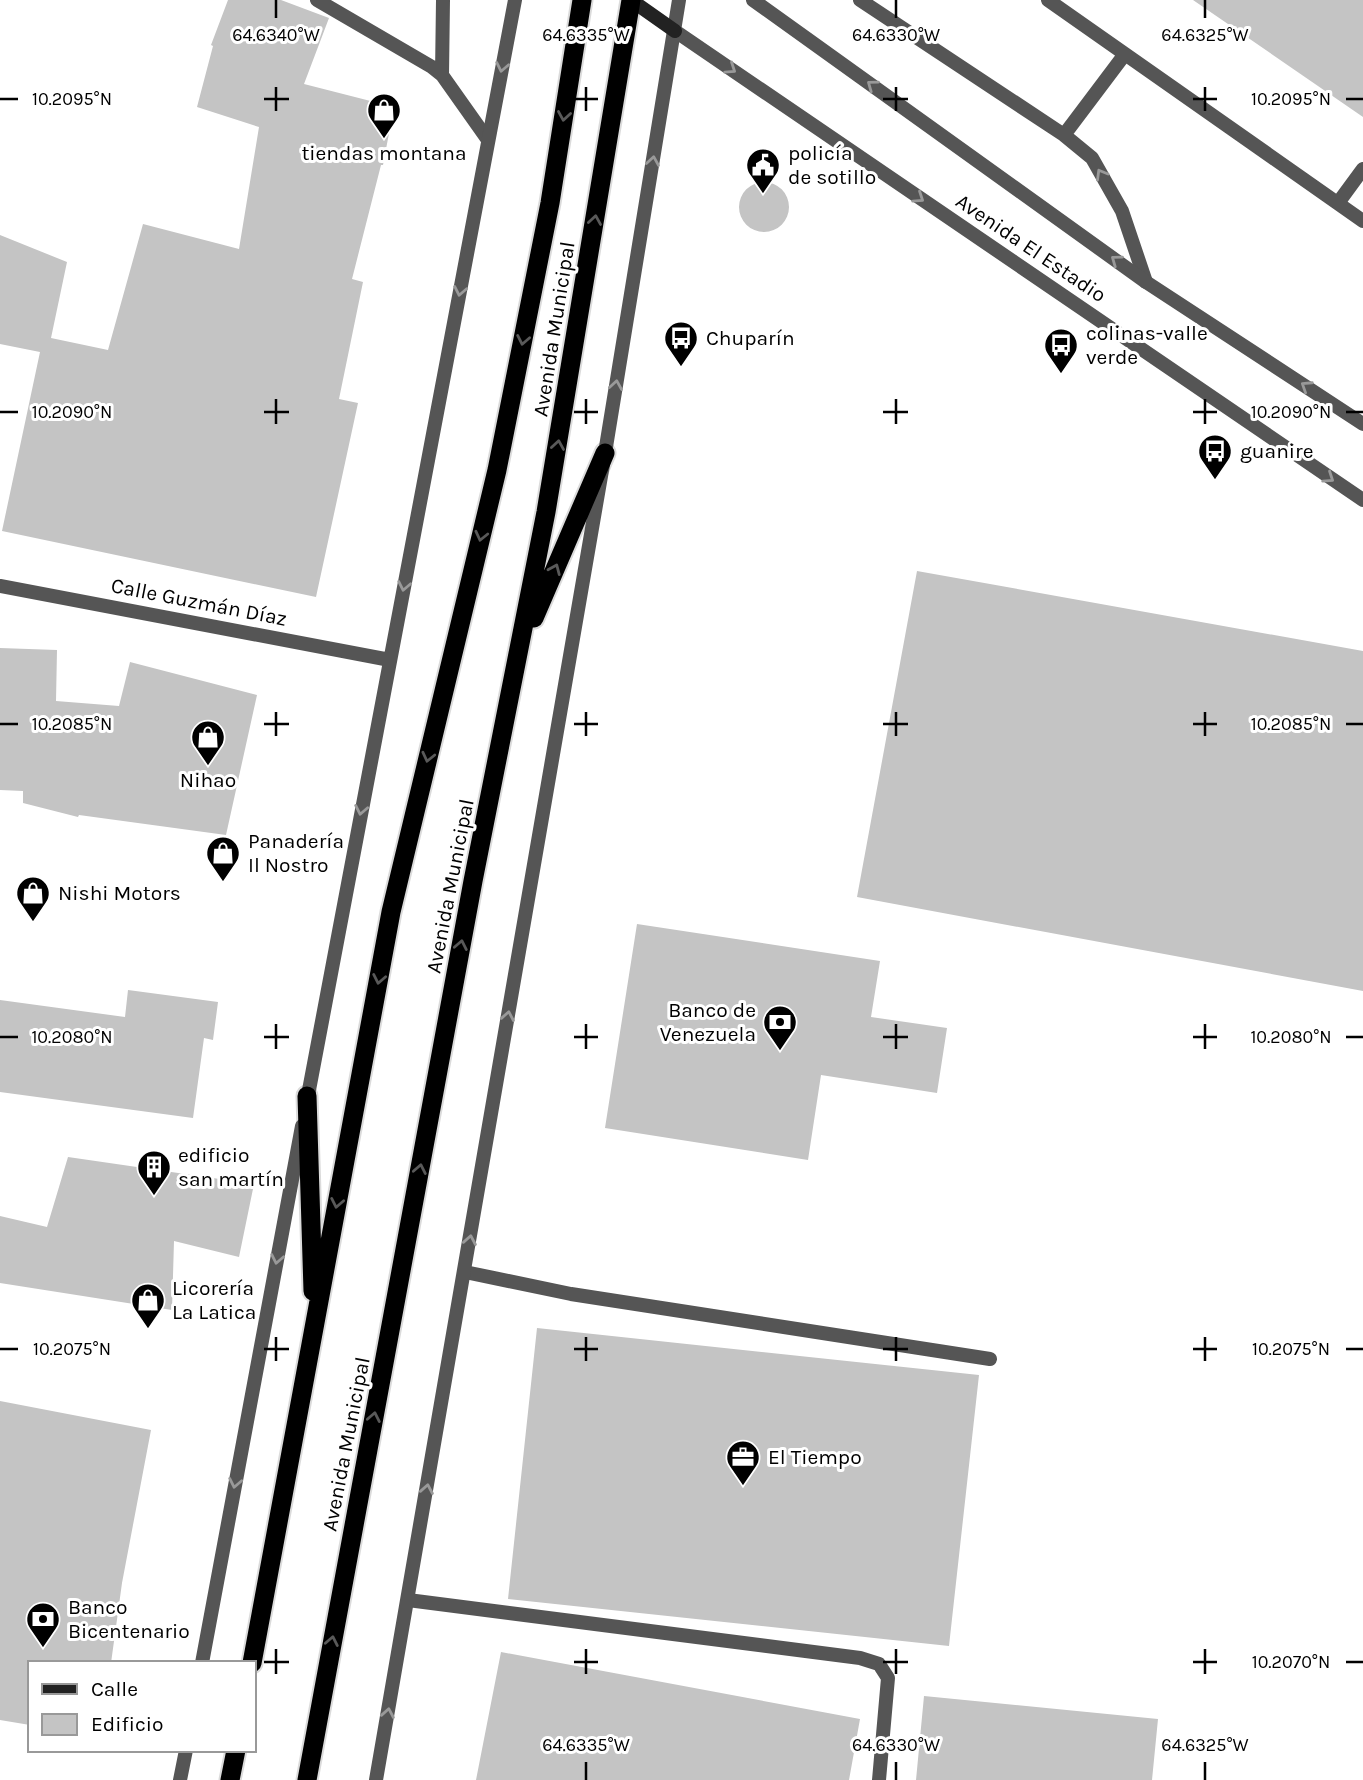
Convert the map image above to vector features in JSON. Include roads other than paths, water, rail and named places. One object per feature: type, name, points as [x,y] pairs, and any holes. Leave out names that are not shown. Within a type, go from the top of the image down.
[{"type":"highway","name":"Avenida Municipal","points":[[252,1661],[391,912],[497,470],[550,203],[582,0]]},
{"type":"highway","name":"Avenida Municipal","points":[[307,1780],[471,895],[546,512],[631,0]]},
{"type":"highway","points":[[518,654],[605,453]]},
{"type":"highway","points":[[307,1096],[314,1329]]},
{"type":"highway","points":[[230,1780],[236,1752]]},
{"type":"main road","points":[[631,0],[675,31]]},
{"type":"street","points":[[317,0],[432,66],[442,75],[488,140]]},
{"type":"street","points":[[442,75],[443,0]]},
{"type":"street","points":[[202,1661],[515,0]]},
{"type":"street","points":[[376,1780],[605,453],[680,0]]},
{"type":"street","name":"Avenida El Estadio","points":[[753,0],[1146,282],[1363,424]]},
{"type":"street","points":[[860,0],[1064,135],[1092,158],[1122,211],[1146,282]]},
{"type":"street","points":[[1048,0],[1363,221]]},
{"type":"street","name":"Avenida El Estadio","points":[[675,31],[1363,500]]},
{"type":"street","points":[[1064,135],[1125,54]]},
{"type":"street","points":[[1338,203],[1363,169]]},
{"type":"street","name":"Calle Guzmán Díaz","points":[[0,586],[390,660]]},
{"type":"street","points":[[465,1272],[571,1294],[990,1359]]},
{"type":"street","points":[[408,1600],[860,1658],[880,1664],[888,1678],[880,1780]]},
{"type":"street","points":[[180,1780],[186,1752]]},
{"type":"place","name":"tiendas montana","points":[[384,140]]},
{"type":"place","name":"policía de sotillo","points":[[763,195]]},
{"type":"place","name":"Chuparín","points":[[681,368]]},
{"type":"place","name":"colinas-valle verde","points":[[1061,375]]},
{"type":"place","name":"guanire","points":[[1215,481]]},
{"type":"place","name":"Nihao","points":[[208,767]]},
{"type":"place","name":"Panadería Il Nostro","points":[[223,883]]},
{"type":"place","name":"Nishi Motors","points":[[33,923]]},
{"type":"place","name":"Banco de Venezuela","points":[[780,1052]]},
{"type":"place","name":"edificio san martín","points":[[154,1197]]},
{"type":"place","name":"Licorería La Latica","points":[[148,1330]]},
{"type":"place","name":"El Tiempo","points":[[743,1487]]},
{"type":"place","name":"Banco Bicentenario","points":[[43,1649]]}]
